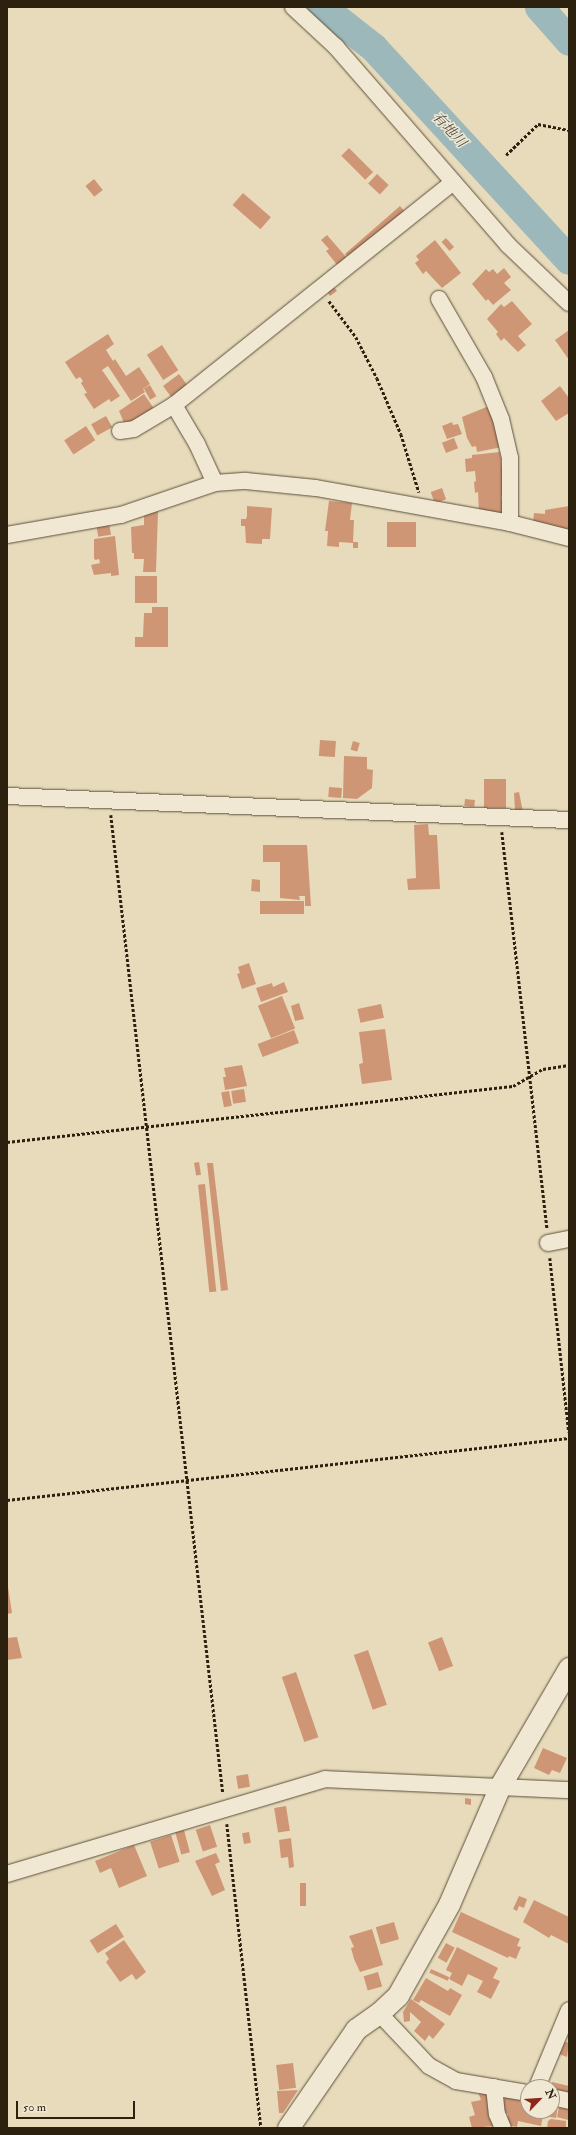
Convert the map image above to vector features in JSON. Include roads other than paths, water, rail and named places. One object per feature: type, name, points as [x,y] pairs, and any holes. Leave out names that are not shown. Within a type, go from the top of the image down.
[{"type":"street","points":[[292,7],[336,47],[508,245],[569,303]]},
{"type":"street","points":[[120,431],[134,429],[174,405],[273,323],[320,290],[453,182]]},
{"type":"street","points":[[439,299],[484,377],[501,419],[510,458],[510,523]]},
{"type":"street","points":[[174,405],[197,444],[215,483]]},
{"type":"street","points":[[7,535],[121,515],[215,483],[246,481],[316,488],[510,523],[569,538]]},
{"type":"street","points":[[7,796],[109,802],[569,820]]},
{"type":"street","points":[[548,1243],[569,1240]]},
{"type":"street","points":[[288,2128],[356,2029],[379,2013],[398,1995],[449,1904],[500,1786],[569,1668]]},
{"type":"street","points":[[7,1874],[325,1779],[569,1790]]},
{"type":"street","points":[[540,2079],[569,2010]]},
{"type":"street","points":[[379,2013],[429,2066],[456,2081],[520,2092]]},
{"type":"street","points":[[494,2087],[497,2114],[503,2128]]},
{"type":"waterway","name":"有地川","points":[[322,7],[373,47],[569,260]]},
{"type":"waterway","points":[[539,7],[569,41]]}]
